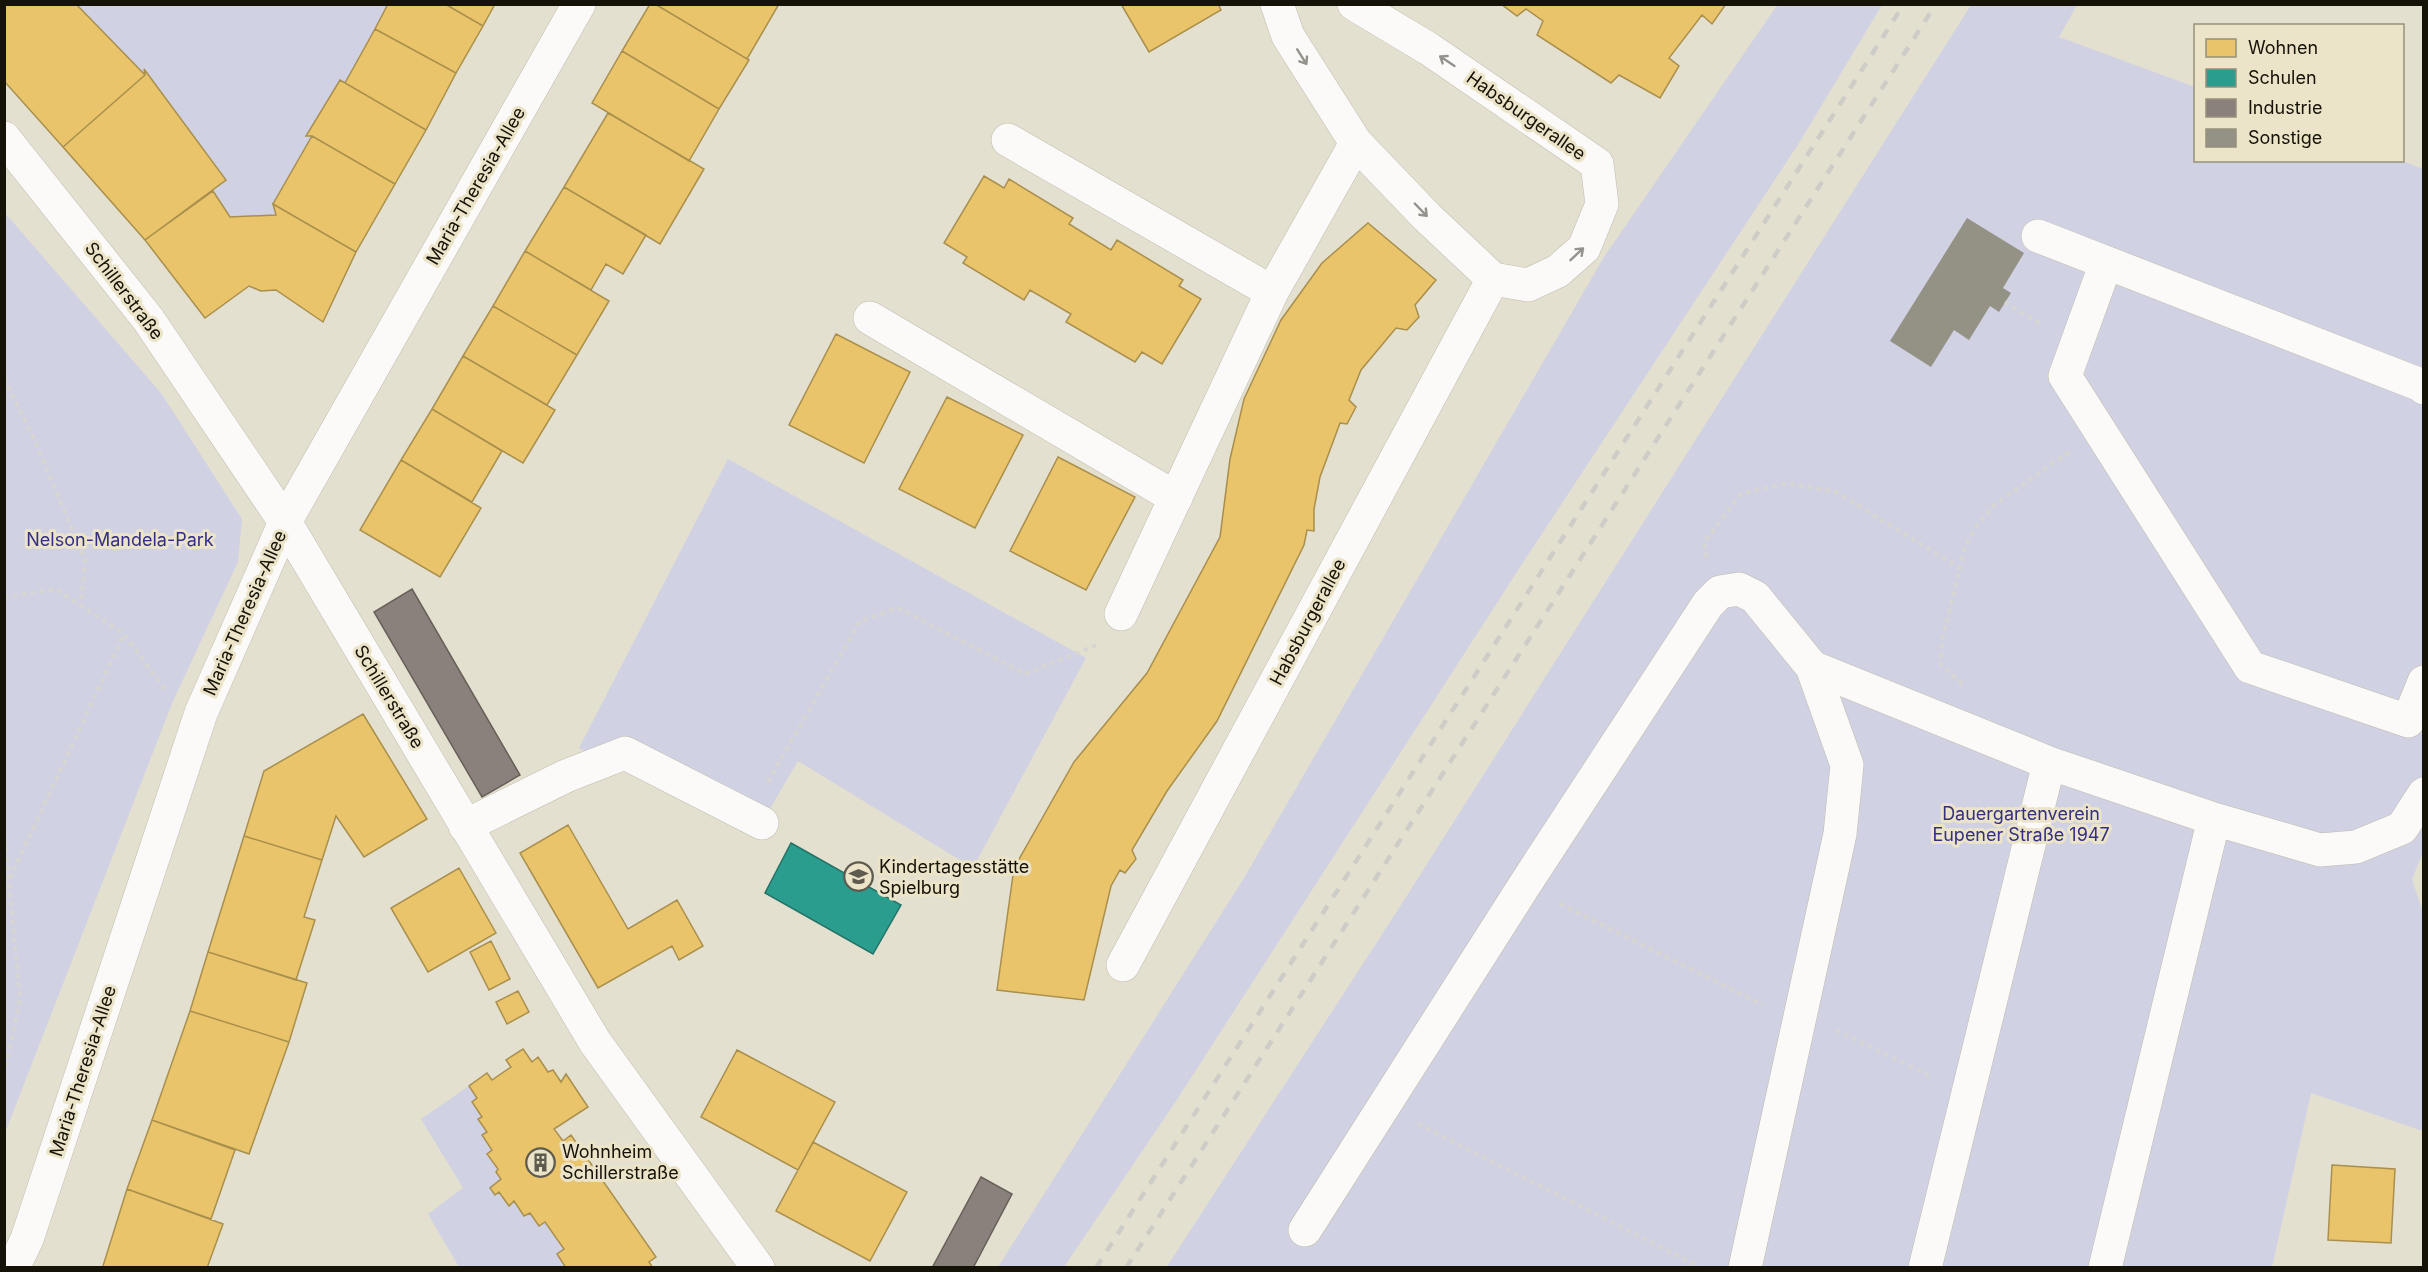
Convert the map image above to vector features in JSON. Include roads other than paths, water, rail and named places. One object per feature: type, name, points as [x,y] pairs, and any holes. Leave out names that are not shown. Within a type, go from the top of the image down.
[{"type":"street","name":"Maria-Theresia-Allee","points":[[13,1268],[27,1239],[201,714],[285,522],[579,4]]},
{"type":"street","points":[[1277,4],[1288,36],[1356,143],[1427,217],[1492,279]]},
{"type":"street","name":"Habsburgerallee","points":[[1123,965],[1492,279],[1528,285],[1558,271],[1584,248],[1602,204],[1597,164],[1429,49],[1354,4]]},
{"type":"street","name":"Schillerstraße","points":[[4,138],[148,319],[285,522],[595,1042],[758,1268]]},
{"type":"street","points":[[1008,140],[1272,292]]},
{"type":"street","points":[[1120,614],[1272,292],[1356,143]]},
{"type":"street","points":[[2038,236],[2424,388]]},
{"type":"street","points":[[2106,263],[2064,376],[2250,667],[2408,721],[2424,682]]},
{"type":"street","points":[[870,318],[1176,498]]},
{"type":"street","points":[[1305,1230],[1524,886],[1708,604],[1720,592],[1739,589],[1755,597],[1812,667],[1847,765],[1840,834],[1745,1268]]},
{"type":"street","points":[[1812,667],[2049,763],[2214,819],[2320,850],[2356,847],[2402,828],[2424,794]]},
{"type":"street","points":[[465,826],[566,776],[625,753],[762,823]]},
{"type":"street","points":[[1925,1268],[2049,763]]},
{"type":"street","points":[[2105,1268],[2214,819]]},
{"type":"railway","points":[[1096,1268],[1904,4]]},
{"type":"railway","points":[[1126,1268],[1936,4]]},
{"type":"place","name":"Kindertagesstätte Spielburg","points":[[858,877]]},
{"type":"place","name":"Wohnheim Schillerstraße","points":[[541,1162]]},
{"type":"park label","name":"Nelson-Mandela-Park","points":[[120,540]]},
{"type":"park label","name":"Dauergartenverein Eupener Straße 1947","points":[[2021,824]]}]
